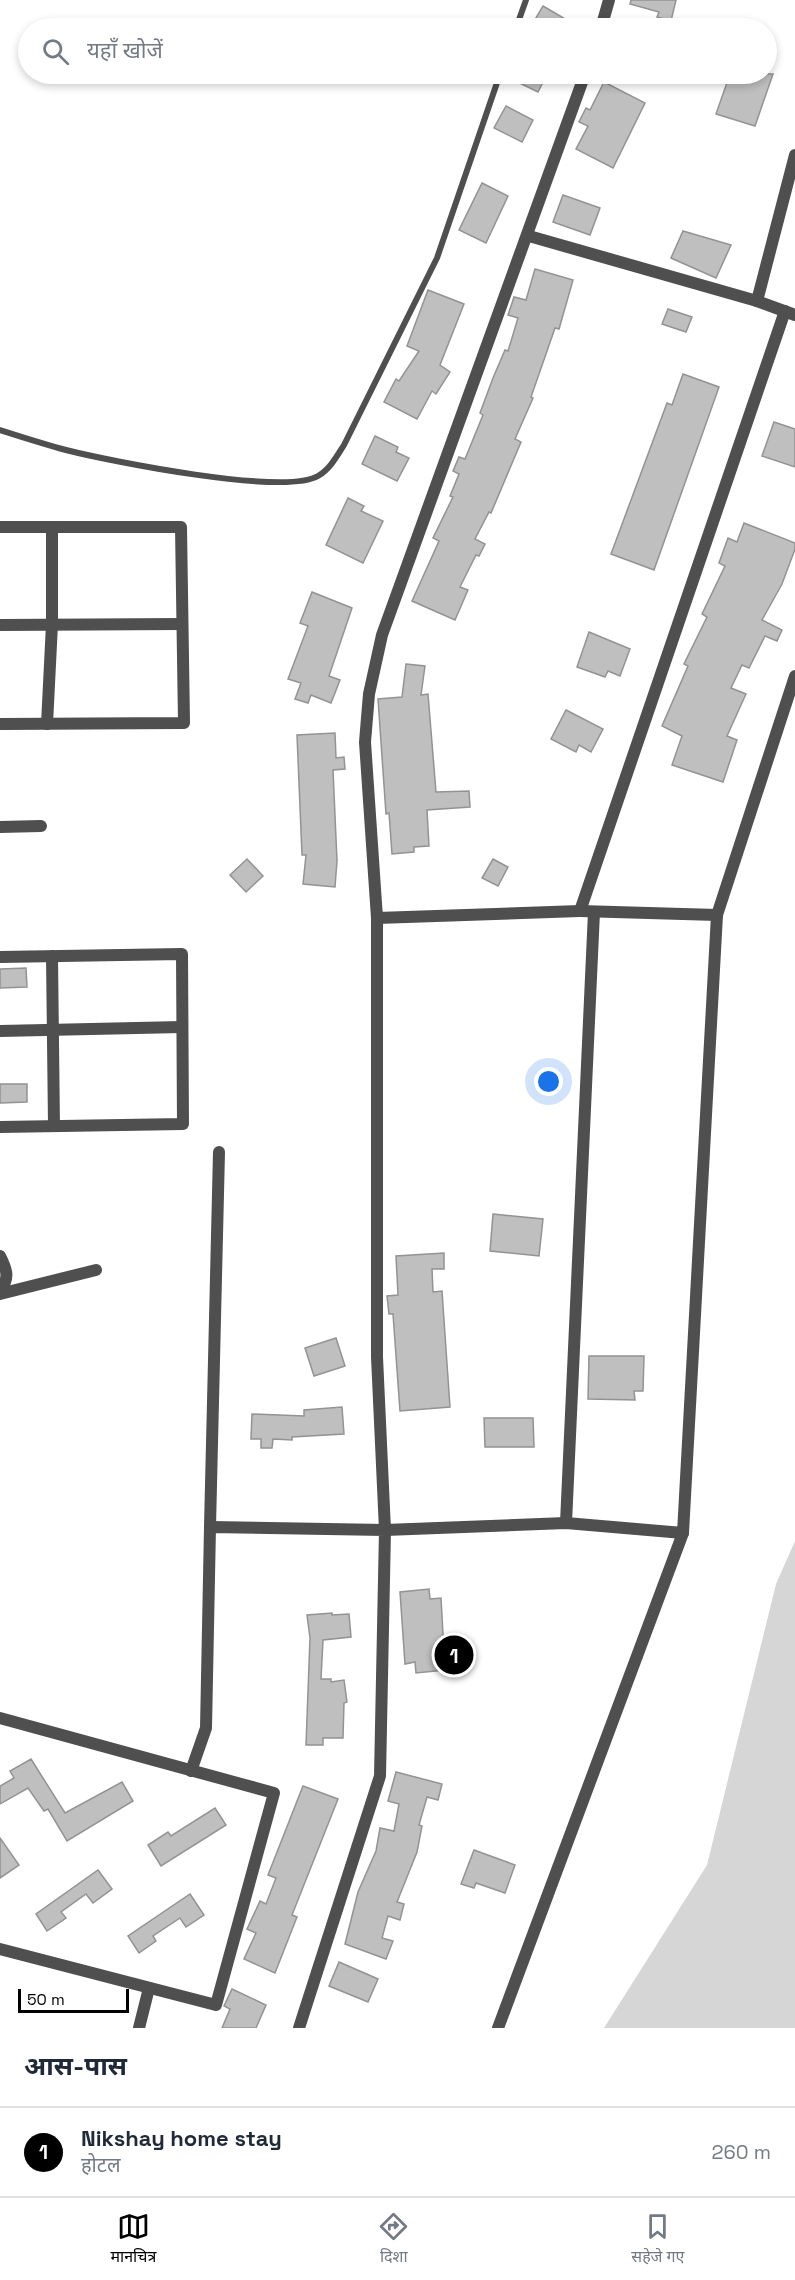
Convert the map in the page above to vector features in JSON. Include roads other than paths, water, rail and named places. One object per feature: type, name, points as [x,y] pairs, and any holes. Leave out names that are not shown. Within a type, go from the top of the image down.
[{"type":"street","points":[[604,18],[609,0]]},
{"type":"street","points":[[299,2028],[380,1776],[385,1530],[377,1357],[377,918],[365,742],[371,684],[382,635],[529,236],[582,84]]},
{"type":"street","points":[[757,301],[795,155]]},
{"type":"street","points":[[529,236],[757,301],[790,313],[580,911]]},
{"type":"street","points":[[0,527],[181,527],[184,723],[0,724]]},
{"type":"street","points":[[47,724],[52,624],[52,527]]},
{"type":"street","points":[[0,625],[182,624]]},
{"type":"street","points":[[498,2028],[683,1533],[717,915],[795,676]]},
{"type":"street","points":[[0,827],[41,826]]},
{"type":"street","points":[[377,918],[580,911],[717,915]]},
{"type":"street","points":[[566,1523],[594,912]]},
{"type":"street","points":[[0,957],[182,954],[183,1124],[0,1127]]},
{"type":"street","points":[[52,956],[54,1126]]},
{"type":"street","points":[[0,1031],[182,1027]]},
{"type":"street","points":[[191,1771],[206,1728],[219,1152]]},
{"type":"street","points":[[0,1256],[7,1269],[6,1282],[0,1293]]},
{"type":"street","points":[[0,1293],[96,1270]]},
{"type":"street","points":[[210,1527],[385,1530],[566,1523],[683,1533]]},
{"type":"street","points":[[0,1718],[274,1793],[216,2005],[0,1950]]},
{"type":"street","points":[[139,2028],[149,1988]]},
{"type":"lane","points":[[520,18],[526,0]]},
{"type":"lane","points":[[0,430],[66,450],[170,470],[275,483],[298,482],[318,476],[334,462],[344,445],[437,258],[497,84]]},
{"type":"place","name":"Nikshay home stay","points":[[454,1655]]}]
